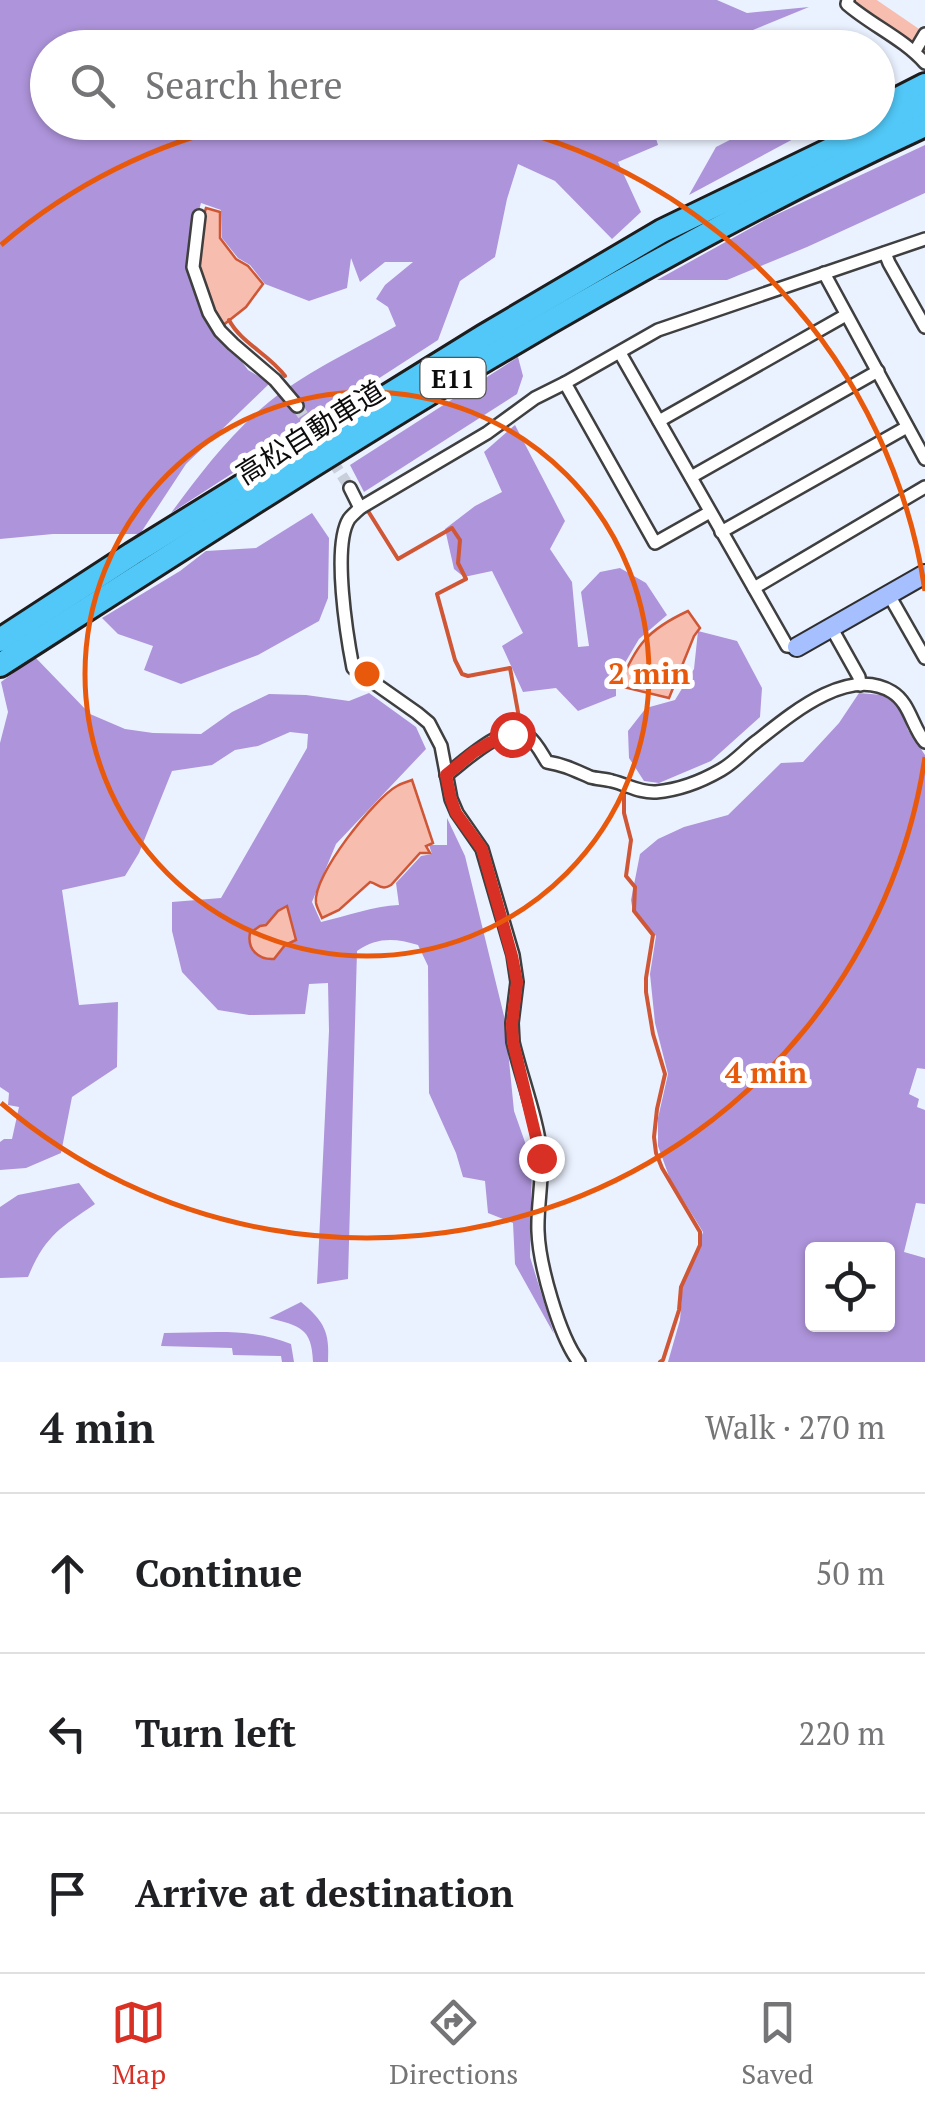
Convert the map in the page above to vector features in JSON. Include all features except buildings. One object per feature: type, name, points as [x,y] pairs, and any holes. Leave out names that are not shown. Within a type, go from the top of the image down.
[{"type":"highway","points":[[895,100],[925,85]]},
{"type":"highway","name":"高松自動車道","points":[[895,118],[925,104]]},
{"type":"highway","name":"高松自動車道","points":[[895,138],[925,124]]},
{"type":"highway","points":[[662,231],[819,140]]},
{"type":"highway","name":"高松自動車道","points":[[0,640],[484,336],[662,231],[848,140]]},
{"type":"highway","name":"高松自動車道","points":[[0,665],[494,353],[676,249],[890,140]]},
{"type":"street","points":[[848,0],[847,4],[864,19],[889,30]]},
{"type":"street","points":[[895,33],[919,43],[925,64]]},
{"type":"street","points":[[199,216],[193,267],[209,313],[232,344],[275,380],[297,406]]},
{"type":"street","points":[[579,1362],[569,1347],[540,1251],[541,1158],[513,1042],[517,982],[512,956],[482,849],[456,813],[441,746],[429,724],[353,668],[342,572],[348,521],[360,508],[487,433],[535,398],[658,330],[925,239]]},
{"type":"street","points":[[885,252],[925,326]]},
{"type":"street","points":[[824,273],[925,458]]},
{"type":"street","points":[[659,422],[846,315]]},
{"type":"street","points":[[620,353],[787,646],[797,647],[925,574]]},
{"type":"street","points":[[691,476],[878,371]]},
{"type":"street","points":[[565,383],[654,543],[710,512]]},
{"type":"street","points":[[722,532],[907,426]]},
{"type":"street","points":[[754,588],[925,487]]},
{"type":"street","points":[[350,488],[360,508]]},
{"type":"street","points":[[888,595],[925,657]]},
{"type":"street","points":[[832,628],[860,684]]},
{"type":"street","points":[[446,775],[491,742],[522,733],[530,737],[547,762],[641,792],[671,789],[724,769],[799,710],[832,690],[860,684],[892,692],[905,704],[925,742]]},
{"type":"shaded area","points":[[0,0],[717,0],[747,13],[809,7],[753,30],[30,30],[30,140],[656,140],[658,145],[618,162],[641,212],[612,239],[555,181],[518,164],[495,257],[460,281],[438,340],[171,513],[225,444],[263,407],[310,373],[396,326],[388,307],[376,299],[385,285],[413,262],[385,262],[360,282],[351,258],[347,288],[309,301],[265,284],[222,238],[221,210],[201,203],[193,233],[208,316],[248,370],[270,383],[186,464],[140,534],[53,534],[0,539]]},
{"type":"shaded area","points":[[730,140],[791,140],[689,195],[716,147]]},
{"type":"shaded area","points":[[925,145],[925,193],[727,280],[657,280],[767,219]]},
{"type":"shaded area","points":[[206,208],[220,212],[220,238],[263,284],[246,307],[222,326],[206,296],[198,269],[198,241]]},
{"type":"shaded area","points":[[518,357],[523,376],[517,394],[364,492],[350,465]]},
{"type":"shaded area","points":[[515,425],[565,521],[550,549],[572,582],[578,647],[589,646],[581,592],[600,572],[620,568],[646,583],[667,615],[639,639],[616,678],[616,696],[578,711],[556,688],[523,692],[502,646],[523,633],[492,571],[464,577],[454,569],[445,529],[502,492],[484,452]]},
{"type":"shaded area","points":[[312,513],[329,538],[328,598],[319,621],[258,655],[181,684],[144,670],[153,646],[118,634],[102,618],[206,551],[256,548]]},
{"type":"shaded area","points":[[688,611],[700,628],[669,698],[619,686],[644,640]]},
{"type":"shaded area","points":[[698,631],[737,641],[762,688],[760,717],[711,761],[659,783],[644,781],[629,758],[628,731],[646,708],[675,700],[694,669]]},
{"type":"shaded area","points":[[35,657],[90,714],[125,729],[201,734],[232,712],[269,694],[349,701],[369,693],[416,727],[426,749],[336,844],[312,902],[321,922],[399,905],[396,883],[421,856],[432,854],[429,845],[447,845],[447,818],[465,856],[505,1020],[514,1111],[532,1162],[530,1257],[554,1334],[515,1264],[513,1223],[488,1213],[485,1181],[463,1177],[429,1093],[428,966],[418,945],[386,940],[357,951],[348,1279],[317,1284],[328,983],[309,984],[305,1014],[249,1015],[218,1010],[182,972],[172,931],[172,902],[221,898],[307,748],[308,734],[290,732],[258,746],[235,750],[212,765],[172,771],[139,853],[125,876],[62,890],[79,1005],[118,1002],[117,1067],[72,1097],[61,1153],[26,1168],[0,1170],[0,1142],[12,1139],[19,1107],[8,1105],[9,1093],[0,1087],[0,743],[8,712],[1,682]]},
{"type":"shaded area","points":[[859,693],[882,695],[899,705],[908,730],[925,755],[925,1069],[917,1068],[909,1094],[919,1099],[917,1107],[925,1110],[925,1204],[916,1203],[904,1252],[925,1258],[925,1362],[668,1362],[680,1320],[683,1280],[703,1232],[670,1179],[658,1146],[658,1118],[668,1074],[655,1023],[650,974],[656,936],[633,912],[631,900],[640,854],[658,839],[684,827],[728,815],[781,763],[803,762],[839,723]]},
{"type":"shaded area","points":[[412,780],[433,843],[426,846],[430,853],[420,853],[388,887],[370,882],[339,910],[322,918],[316,903],[317,891],[334,857],[387,793]]},
{"type":"shaded area","points":[[287,906],[296,940],[285,945],[274,959],[259,955],[252,949],[250,933]]},
{"type":"shaded area","points":[[79,1183],[95,1204],[55,1234],[28,1277],[0,1278],[0,1207],[18,1195]]},
{"type":"shaded area","points":[[301,1302],[324,1328],[328,1362],[313,1362],[310,1341],[302,1330],[269,1318]]},
{"type":"shaded area","points":[[164,1333],[260,1335],[291,1344],[294,1362],[282,1362],[281,1356],[233,1355],[232,1348],[161,1346]]},
{"type":"waterway","points":[[859,0],[925,45]]},
{"type":"waterway","points":[[229,320],[285,376]]},
{"type":"waterway","points":[[368,511],[398,559],[452,528],[460,540],[458,563],[466,579],[437,594],[455,660],[462,674],[468,676],[510,668],[520,723],[526,730]]},
{"type":"waterway","points":[[601,784],[624,789],[624,813],[631,840],[626,876],[635,887],[634,911],[653,935],[646,992],[665,1074],[657,1109],[656,1153],[700,1232],[700,1245],[681,1287],[679,1310],[660,1362]]},
{"type":"tunnel","points":[[297,406],[350,488]]},
{"type":"route","points":[[512,734],[474,752],[446,775],[446,783],[456,813],[482,849],[512,956],[517,982],[513,1042],[541,1158]]}]
